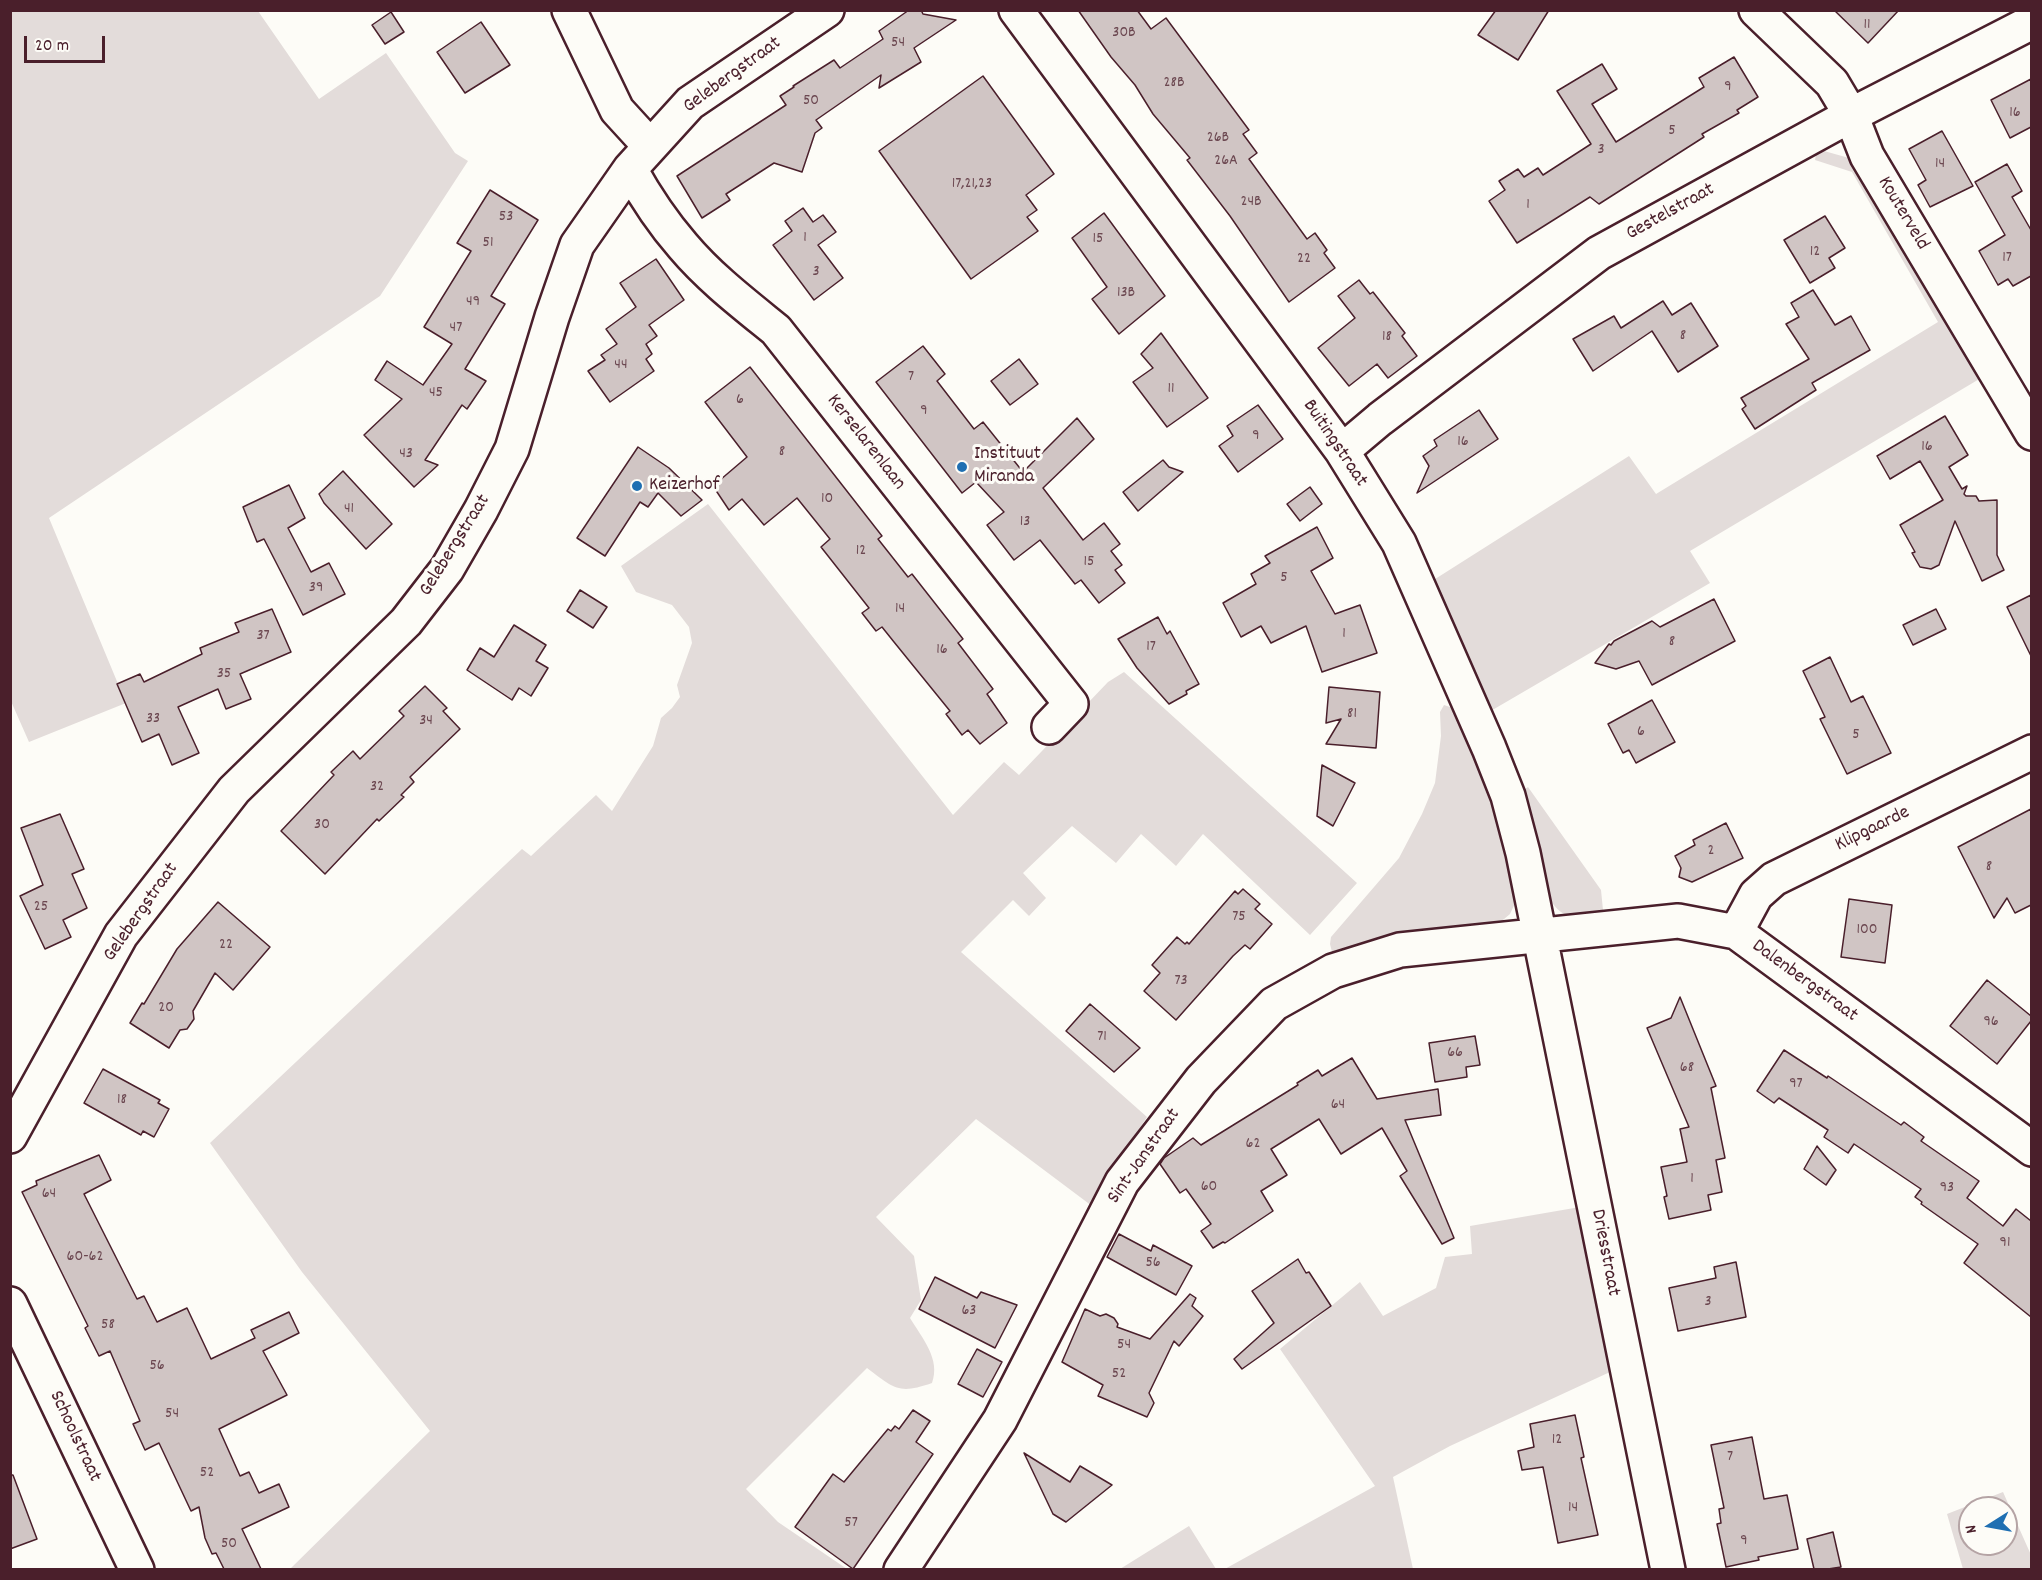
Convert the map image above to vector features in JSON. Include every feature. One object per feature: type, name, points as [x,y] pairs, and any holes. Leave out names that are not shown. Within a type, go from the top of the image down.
[{"type":"street","points":[[569,10],[640,157]]},
{"type":"street","name":"Gelebergstraat","points":[[10,1136],[121,935],[234,790],[406,622],[447,569],[512,449],[552,317],[577,245],[640,157],[690,103],[827,10]]},
{"type":"street","name":"Buitingstraat","points":[[1016,10],[1342,451],[1399,543],[1489,748],[1511,807],[1541,936]]},
{"type":"street","name":"Kouterveld","points":[[1756,10],[1832,83],[1851,115],[1867,156],[2031,433]]},
{"type":"street","name":"Gestelstraat","points":[[1342,451],[1380,419],[1599,253],[1851,115],[2031,22]]},
{"type":"street","name":"Kerselarenlaan","points":[[640,157],[648,201],[683,247],[727,290],[776,330],[1071,704],[1049,727]]},
{"type":"street","name":"Klipgaarde","points":[[1736,932],[1756,895],[1774,879],[2031,752]]},
{"type":"street","name":"Dalenbergstraat","points":[[1541,936],[1678,921],[1736,932],[2031,1149]]},
{"type":"street","name":"Sint-Janstraat","points":[[901,1569],[1000,1420],[1122,1182],[1201,1080],[1274,1004],[1333,971],[1400,950],[1541,936]]},
{"type":"street","name":"Driesstraat","points":[[1541,936],[1668,1569]]},
{"type":"street","name":"Schoolstraat","points":[[10,1304],[137,1569]]},
{"type":"shaded area","points":[[10,11],[258,11],[319,99],[386,53],[455,153],[468,161],[380,296],[49,518],[126,703],[29,742],[10,699]]},
{"type":"shaded area","points":[[1817,149],[1849,158],[1863,169],[1981,378],[1690,551],[1710,583],[1489,712],[1432,581],[1629,456],[1656,494],[1938,322],[1852,172],[1815,160]]},
{"type":"shaded area","points":[[708,504],[953,815],[1004,762],[1019,775],[1108,682],[1124,672],[1357,883],[1310,935],[1203,834],[1176,866],[1141,834],[1116,863],[1072,826],[1023,873],[1046,898],[1029,916],[1013,900],[961,952],[1147,1117],[1104,1182],[1092,1206],[976,1119],[876,1217],[914,1256],[921,1300],[910,1318],[932,1357],[934,1374],[932,1383],[911,1389],[897,1388],[867,1368],[746,1489],[778,1522],[847,1569],[290,1569],[430,1431],[302,1272],[210,1143],[522,849],[531,856],[596,795],[612,811],[653,746],[661,718],[680,697],[677,685],[692,643],[689,627],[672,605],[636,592],[621,566]]},
{"type":"shaded area","points":[[1444,705],[1453,708],[1493,805],[1513,878],[1516,901],[1510,914],[1497,925],[1338,955],[1332,952],[1331,937],[1399,858],[1422,814],[1435,783],[1441,736],[1440,712]]},
{"type":"shaded area","points":[[1528,787],[1601,890],[1603,910],[1596,921],[1565,915],[1550,900],[1521,792]]},
{"type":"shaded area","points":[[1580,1207],[1610,1372],[1450,1446],[1393,1477],[1413,1569],[1223,1570],[1375,1486],[1280,1349],[1360,1282],[1383,1316],[1436,1288],[1445,1257],[1472,1254],[1470,1226]]},
{"type":"shaded area","points":[[2003,1492],[2005,1496],[1993,1496]]},
{"type":"shaded area","points":[[1958,1510],[1958,1552],[1947,1514]]},
{"type":"shaded area","points":[[1189,1526],[1216,1569],[1120,1569]]},
{"type":"shaded area","points":[[2018,1526],[2031,1555],[2031,1569],[1963,1569],[1959,1556],[2018,1556]]},
{"type":"building","points":[[909,10],[921,10],[923,14],[956,20],[914,48],[921,62],[879,88],[881,75],[816,120],[822,128],[815,133],[802,172],[774,163],[726,194],[730,200],[702,218],[677,176],[786,105],[780,96],[793,86],[834,60],[840,68],[883,39],[879,31]]},
{"type":"building","points":[[1078,10],[1137,10],[1151,29],[1166,18],[1249,130],[1243,134],[1257,153],[1249,159],[1307,239],[1315,233],[1327,250],[1324,253],[1335,268],[1289,302],[1230,216],[1187,160],[1190,158],[1153,114],[1135,85],[1111,57]]},
{"type":"building","points":[[1496,10],[1549,10],[1518,60],[1478,35]]},
{"type":"building","points":[[1834,10],[1899,10],[1868,43]]},
{"type":"building","points":[[391,12],[404,32],[385,44],[372,25]]},
{"type":"building","points":[[481,22],[510,65],[465,93],[437,52]]},
{"type":"building","points":[[1734,57],[1758,97],[1737,110],[1739,113],[1702,134],[1704,137],[1599,204],[1590,197],[1517,243],[1489,201],[1505,190],[1499,181],[1518,169],[1524,177],[1538,168],[1543,175],[1591,144],[1557,91],[1602,64],[1617,89],[1592,104],[1616,142],[1704,87],[1699,78]]},
{"type":"building","points":[[983,76],[1054,174],[1026,195],[1037,210],[1027,217],[1038,231],[971,279],[879,151]]},
{"type":"building","points":[[2031,79],[2031,127],[2010,138],[1991,100]]},
{"type":"building","points":[[1942,131],[1973,186],[1930,207],[1918,185],[1926,180],[1909,149]]},
{"type":"building","points":[[2007,164],[2022,191],[2012,197],[2031,230],[2031,276],[2013,286],[2008,279],[1998,285],[1979,251],[2005,235],[1975,182]]},
{"type":"building","points":[[490,190],[538,220],[491,296],[505,304],[465,369],[486,381],[467,409],[462,405],[425,460],[438,465],[414,487],[364,435],[402,399],[375,380],[387,361],[423,385],[452,344],[424,327],[471,251],[457,243]]},
{"type":"building","points":[[803,208],[813,222],[823,215],[836,232],[818,245],[843,278],[814,300],[773,245],[792,231],[785,221]]},
{"type":"building","points":[[1104,213],[1165,296],[1119,334],[1092,299],[1107,287],[1072,238]]},
{"type":"building","points":[[1825,216],[1845,248],[1829,258],[1835,268],[1810,283],[1784,240]]},
{"type":"building","points":[[656,259],[684,300],[649,325],[657,336],[646,344],[652,354],[646,359],[654,371],[610,402],[588,371],[605,360],[601,355],[617,344],[606,329],[636,307],[620,283]]},
{"type":"building","points":[[1359,280],[1370,294],[1373,292],[1405,333],[1402,336],[1417,356],[1388,378],[1377,364],[1349,386],[1318,348],[1355,318],[1338,296]]},
{"type":"building","points":[[1813,290],[1835,325],[1851,316],[1870,350],[1812,383],[1816,390],[1755,429],[1742,409],[1746,406],[1741,398],[1809,359],[1786,324],[1799,317],[1791,303]]},
{"type":"building","points":[[1663,301],[1672,315],[1691,303],[1718,346],[1678,372],[1652,331],[1593,371],[1573,339],[1614,316],[1621,328]]},
{"type":"building","points":[[1161,333],[1208,398],[1167,427],[1133,382],[1153,368],[1141,354]]},
{"type":"building","points":[[923,346],[945,374],[937,381],[974,429],[983,422],[1023,472],[1077,418],[1094,439],[1043,488],[1083,540],[1104,523],[1120,544],[1111,551],[1122,565],[1115,570],[1125,583],[1099,603],[1081,580],[1075,584],[1040,540],[1014,560],[987,525],[1004,512],[976,482],[962,493],[876,382]]},
{"type":"building","points":[[1019,359],[1038,384],[1010,405],[991,381]]},
{"type":"building","points":[[750,367],[882,536],[878,539],[908,577],[912,574],[963,639],[958,643],[993,689],[987,694],[1007,723],[980,744],[968,730],[962,735],[946,714],[950,711],[882,627],[876,631],[862,613],[869,608],[821,547],[830,539],[797,498],[764,525],[742,499],[729,510],[713,486],[747,457],[705,402]]},
{"type":"building","points":[[1258,405],[1283,439],[1238,472],[1219,446],[1233,436],[1227,426]]},
{"type":"building","points":[[1479,410],[1498,439],[1417,493],[1429,466],[1423,456],[1437,446],[1434,440]]},
{"type":"building","points":[[1945,416],[1968,455],[1949,467],[1962,489],[1967,486],[1964,494],[1976,496],[1979,501],[1997,500],[1997,555],[2004,570],[1982,581],[1955,521],[1939,565],[1931,569],[1920,567],[1912,553],[1915,552],[1900,525],[1943,500],[1920,461],[1890,479],[1877,456]]},
{"type":"building","name":"Keizerhof","points":[[638,447],[669,468],[702,500],[681,516],[658,493],[648,507],[640,502],[605,556],[577,538]]},
{"type":"building","points":[[1163,460],[1169,467],[1183,472],[1138,511],[1123,492]]},
{"type":"building","points":[[343,471],[392,524],[366,549],[324,503],[319,494]]},
{"type":"building","points":[[289,485],[305,518],[288,528],[311,572],[329,563],[345,594],[303,615],[264,539],[257,542],[243,507]]},
{"type":"building","points":[[1310,487],[1322,504],[1300,521],[1287,504]]},
{"type":"building","points":[[1317,527],[1333,558],[1311,571],[1335,614],[1360,605],[1377,653],[1322,672],[1306,626],[1271,643],[1261,626],[1241,637],[1223,603],[1256,584],[1251,574],[1270,563],[1265,556]]},
{"type":"building","points":[[580,590],[607,607],[593,628],[567,611]]},
{"type":"building","points":[[2031,595],[2031,656],[2007,607]]},
{"type":"building","points":[[1714,599],[1735,641],[1652,685],[1639,661],[1616,669],[1595,663],[1609,644],[1611,645],[1614,641],[1652,621],[1660,627]]},
{"type":"building","points":[[272,609],[291,652],[240,674],[251,699],[226,709],[218,689],[178,707],[199,753],[172,765],[159,734],[142,742],[117,684],[140,674],[144,682],[202,654],[200,648],[239,632],[235,623]]},
{"type":"building","points":[[1936,609],[1946,629],[1913,645],[1903,625]]},
{"type":"building","points":[[1158,617],[1167,634],[1170,631],[1199,684],[1169,704],[1137,668],[1118,639]]},
{"type":"building","points":[[514,625],[546,645],[536,661],[548,668],[531,696],[519,688],[512,700],[467,670],[480,648],[494,657]]},
{"type":"building","points":[[1830,657],[1851,702],[1863,696],[1891,753],[1847,774],[1820,719],[1825,717],[1803,671]]},
{"type":"building","points":[[425,686],[447,708],[443,711],[460,729],[410,777],[414,782],[401,795],[404,797],[379,821],[377,819],[325,874],[281,831],[334,775],[331,772],[353,751],[360,759],[404,716],[399,711]]},
{"type":"building","points":[[1329,687],[1380,692],[1376,748],[1326,744],[1341,719],[1326,723]]},
{"type":"building","points":[[1652,700],[1675,742],[1636,763],[1629,750],[1623,753],[1608,724]]},
{"type":"building","points":[[1322,765],[1355,783],[1333,826],[1317,816]]},
{"type":"building","points":[[2031,809],[2031,905],[2015,913],[2007,898],[1994,918],[1958,847]]},
{"type":"building","points":[[60,814],[84,869],[72,874],[87,908],[63,920],[71,937],[45,949],[20,896],[43,885],[21,828]]},
{"type":"building","points":[[1726,823],[1743,858],[1692,882],[1679,877],[1681,868],[1675,856],[1695,845],[1693,840]]},
{"type":"building","points":[[1243,889],[1260,904],[1255,909],[1272,924],[1250,949],[1245,945],[1233,956],[1176,1020],[1144,991],[1160,973],[1152,965],[1177,937],[1185,944],[1187,942],[1189,944],[1235,891],[1238,894]]},
{"type":"building","points":[[1849,899],[1892,905],[1885,963],[1841,957]]},
{"type":"building","points":[[218,902],[270,947],[233,990],[215,973],[193,1011],[194,1019],[187,1029],[180,1030],[169,1048],[130,1023],[177,949]]},
{"type":"building","points":[[1987,980],[2031,1016],[2031,1021],[1997,1064],[1950,1026]]},
{"type":"building","points":[[1680,997],[1716,1086],[1711,1088],[1725,1158],[1716,1160],[1722,1192],[1708,1195],[1711,1210],[1669,1219],[1661,1167],[1687,1162],[1680,1129],[1689,1127],[1647,1028],[1671,1018]]},
{"type":"building","points":[[1090,1004],[1140,1048],[1114,1072],[1066,1031]]},
{"type":"building","points":[[1475,1036],[1480,1065],[1466,1067],[1467,1077],[1435,1082],[1429,1043]]},
{"type":"building","points":[[1784,1050],[1827,1078],[1828,1076],[1901,1125],[1904,1122],[1924,1137],[1921,1141],[1979,1181],[1967,1198],[2003,1226],[2016,1209],[2031,1221],[2031,1317],[1964,1263],[1978,1244],[1921,1204],[1922,1202],[1915,1197],[1921,1189],[1854,1144],[1848,1153],[1824,1137],[1828,1130],[1779,1098],[1774,1103],[1757,1091]]},
{"type":"building","points":[[1352,1058],[1377,1099],[1438,1089],[1441,1115],[1405,1120],[1454,1238],[1442,1244],[1400,1176],[1407,1171],[1382,1128],[1341,1154],[1319,1119],[1271,1149],[1287,1175],[1261,1191],[1273,1211],[1225,1243],[1213,1248],[1201,1231],[1211,1224],[1186,1189],[1180,1193],[1160,1164],[1164,1158],[1193,1138],[1201,1145],[1298,1085],[1297,1083],[1318,1070],[1322,1076]]},
{"type":"building","points":[[103,1069],[160,1100],[158,1103],[169,1109],[154,1137],[143,1131],[141,1135],[84,1103]]},
{"type":"building","points":[[1817,1146],[1836,1170],[1826,1185],[1804,1169]]},
{"type":"building","points":[[99,1155],[111,1180],[84,1194],[137,1299],[144,1296],[157,1322],[187,1308],[211,1359],[255,1338],[251,1330],[289,1312],[299,1333],[263,1351],[287,1395],[219,1429],[240,1476],[249,1472],[259,1493],[279,1484],[289,1507],[242,1529],[261,1569],[224,1569],[216,1553],[212,1554],[205,1538],[199,1507],[191,1511],[159,1443],[145,1450],[133,1424],[140,1421],[110,1351],[99,1356],[85,1328],[88,1326],[22,1192],[37,1185],[36,1181]]},
{"type":"building","points":[[1119,1234],[1151,1251],[1153,1245],[1192,1266],[1176,1295],[1107,1257]]},
{"type":"building","points":[[1298,1259],[1331,1306],[1242,1369],[1234,1359],[1274,1323],[1252,1291]]},
{"type":"building","points":[[1736,1262],[1746,1317],[1678,1331],[1669,1288],[1716,1278],[1714,1267]]},
{"type":"building","points":[[935,1277],[977,1298],[981,1292],[1017,1305],[995,1348],[919,1309]]},
{"type":"building","points":[[1190,1294],[1196,1298],[1192,1306],[1203,1316],[1179,1346],[1174,1341],[1149,1393],[1154,1403],[1147,1417],[1098,1396],[1103,1385],[1062,1362],[1085,1309],[1100,1316],[1106,1314],[1114,1318],[1118,1324],[1117,1327],[1150,1339]]},
{"type":"building","points":[[977,1349],[1002,1362],[983,1397],[958,1384]]},
{"type":"building","points":[[913,1410],[930,1421],[916,1442],[933,1454],[853,1569],[795,1527],[833,1474],[844,1482],[888,1429],[891,1431],[895,1426],[899,1429]]},
{"type":"building","points":[[1575,1415],[1584,1457],[1581,1458],[1598,1535],[1558,1543],[1543,1467],[1522,1470],[1518,1451],[1534,1447],[1530,1424]]},
{"type":"building","points":[[1752,1437],[1764,1499],[1787,1495],[1798,1549],[1758,1557],[1759,1560],[1726,1567],[1717,1524],[1721,1523],[1719,1509],[1724,1508],[1711,1445]]},
{"type":"building","points":[[1024,1453],[1070,1482],[1080,1466],[1112,1485],[1066,1522],[1053,1514]]},
{"type":"building","points":[[10,1475],[13,1475],[37,1539],[10,1549]]},
{"type":"building","points":[[1833,1532],[1841,1567],[1814,1569],[1807,1539]]},
{"type":"place","name":"Instituut Miranda","points":[[962,467]]},
{"type":"place","name":"Keizerhof","points":[[637,486]]}]
